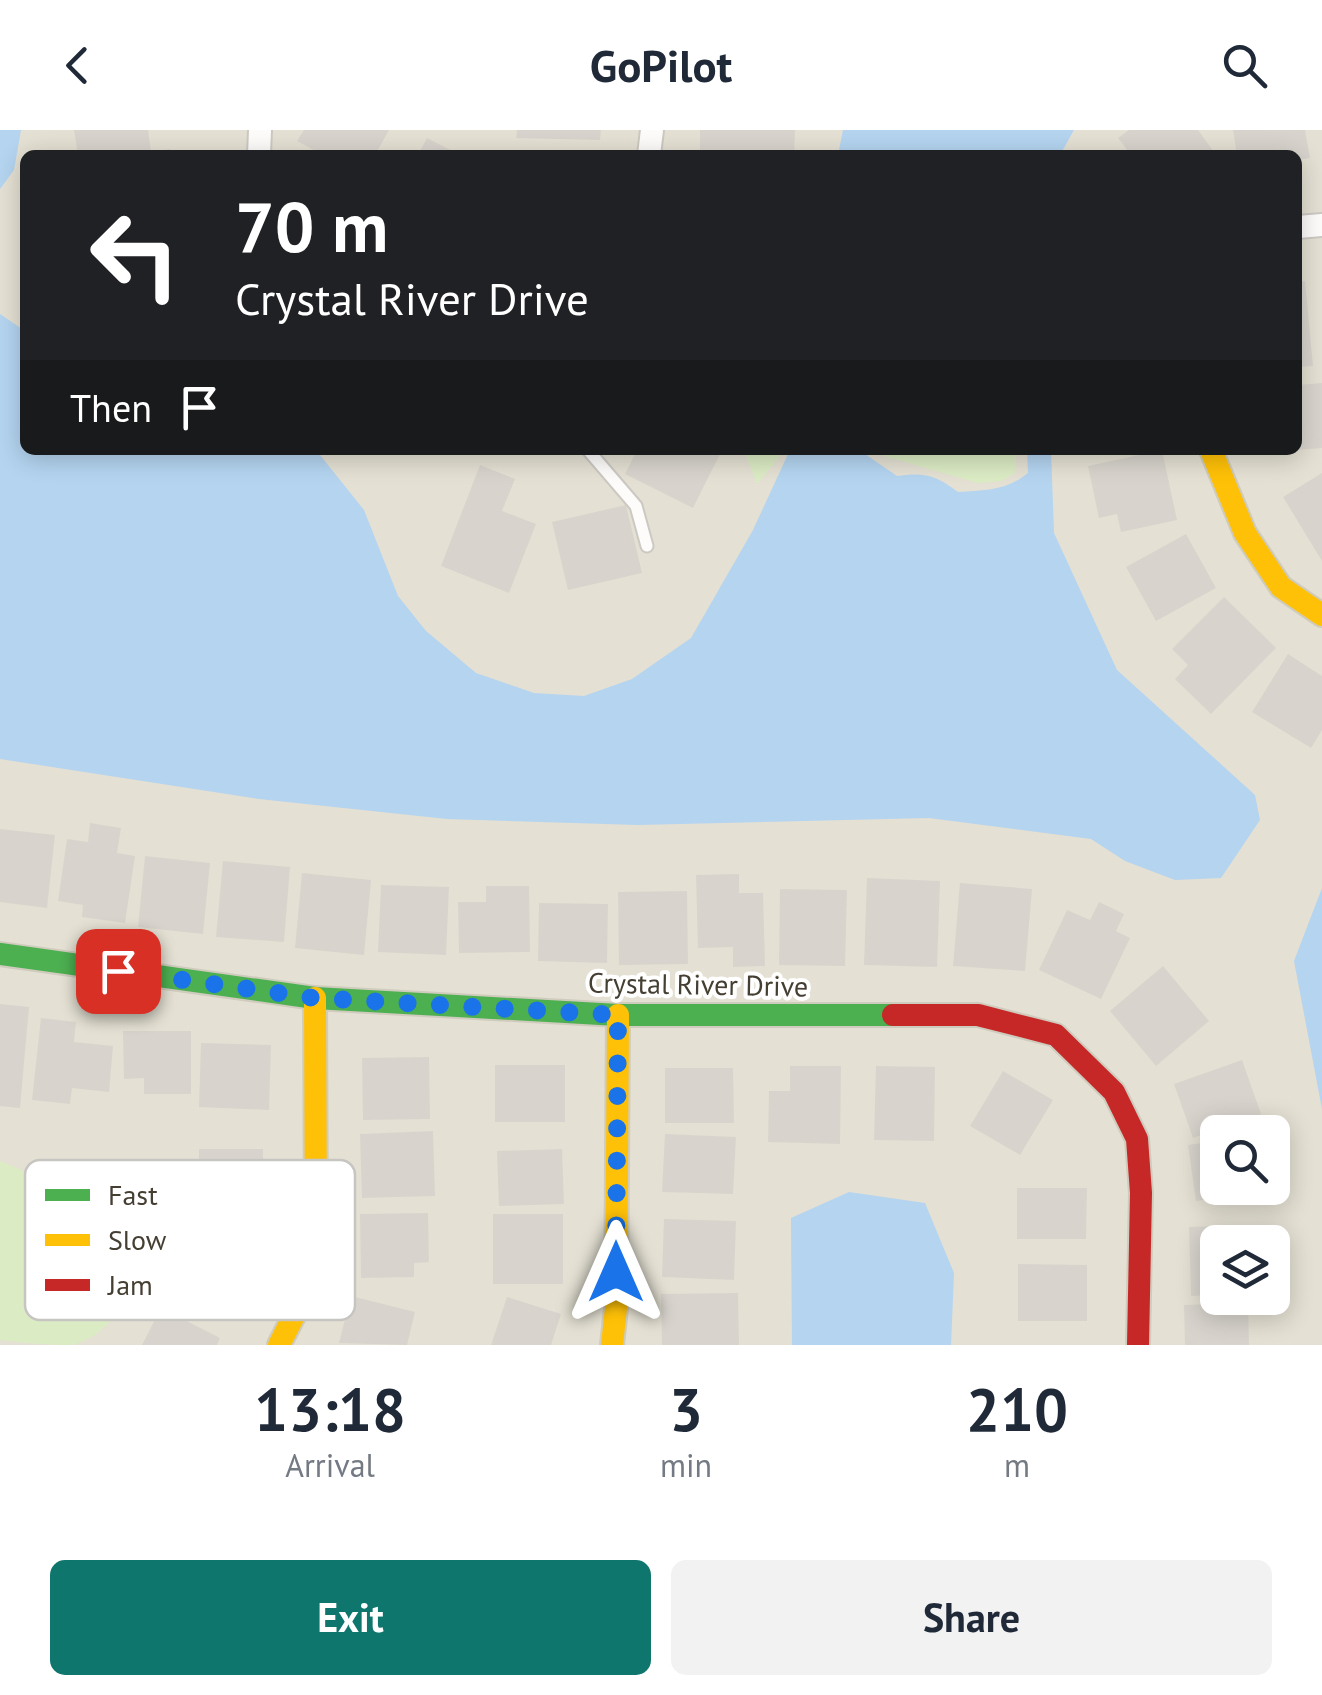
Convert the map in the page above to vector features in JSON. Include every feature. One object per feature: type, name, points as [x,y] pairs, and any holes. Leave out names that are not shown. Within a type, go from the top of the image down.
[{"type":"street","points":[[1214,455],[1245,533],[1281,587],[1322,614]]},
{"type":"street","name":"Crystal River Drive","points":[[0,954],[315,998],[618,1015],[978,1015],[1056,1035],[1114,1092],[1137,1139],[1141,1192],[1138,1345]]},
{"type":"street","points":[[315,998],[316,1160]]},
{"type":"street","points":[[612,1345],[616,1308],[618,1015]]},
{"type":"street","points":[[279,1345],[292,1320]]},
{"type":"lane","points":[[592,455],[636,506],[647,546]]},
{"type":"shaded area","points":[[0,130],[1322,130],[1322,1345],[0,1345]]},
{"type":"green space","points":[[746,455],[781,455],[757,484]]},
{"type":"green space","points":[[880,455],[1017,455],[1015,473],[1002,481],[978,483]]},
{"type":"green space","points":[[0,1161],[25,1171],[25,1320],[111,1320],[87,1340],[72,1345],[0,1340]]},
{"type":"water","points":[[0,130],[21,130],[14,170],[0,189]]},
{"type":"water","points":[[843,130],[1074,130],[1063,150],[839,150]]},
{"type":"water","points":[[0,314],[20,328],[20,455],[320,455],[364,510],[398,596],[426,631],[476,673],[534,693],[584,696],[632,679],[691,638],[753,530],[788,455],[866,455],[897,476],[929,476],[958,492],[1012,483],[1028,473],[1027,455],[1051,455],[1054,533],[1117,670],[1255,795],[1260,820],[1221,878],[1175,880],[1125,861],[1091,839],[929,818],[638,825],[447,819],[259,799],[0,759]]},
{"type":"water","points":[[1322,888],[1322,1109],[1294,961]]},
{"type":"water","points":[[849,1192],[925,1203],[954,1273],[951,1345],[792,1345],[791,1218]]},
{"type":"building","points":[[74,130],[148,130],[151,150],[77,150]]},
{"type":"building","points":[[304,130],[389,130],[378,150],[314,150],[297,141]]},
{"type":"building","points":[[517,130],[601,130],[600,140],[516,138]]},
{"type":"building","points":[[700,130],[795,130],[794,150],[700,150]]},
{"type":"building","points":[[1129,130],[1198,130],[1212,150],[1127,150],[1118,138]]},
{"type":"building","points":[[1233,130],[1305,130],[1310,158],[1302,159],[1302,150],[1236,150]]},
{"type":"building","points":[[427,138],[450,150],[421,150]]},
{"type":"building","points":[[1305,281],[1313,366],[1302,367]]},
{"type":"building","points":[[1322,383],[1322,448],[1302,450],[1302,385]]},
{"type":"building","points":[[634,455],[720,455],[693,508],[625,474]]},
{"type":"building","points":[[1139,455],[1163,455],[1177,520],[1121,532],[1117,514],[1099,518],[1088,466]]},
{"type":"building","points":[[480,465],[515,479],[502,511],[536,524],[509,593],[441,566]]},
{"type":"building","points":[[1322,473],[1322,561],[1283,497]]},
{"type":"building","points":[[626,505],[642,573],[568,590],[552,522]]},
{"type":"building","points":[[1186,534],[1216,588],[1156,621],[1126,567]]},
{"type":"building","points":[[1224,597],[1276,648],[1211,714],[1175,679],[1188,665],[1172,649]]},
{"type":"building","points":[[1288,654],[1322,676],[1322,730],[1311,748],[1252,712]]},
{"type":"building","points":[[90,823],[121,828],[117,853],[135,856],[125,923],[82,917],[83,905],[58,901],[67,839],[88,842]]},
{"type":"building","points":[[0,829],[55,835],[47,908],[0,902]]},
{"type":"building","points":[[145,856],[210,863],[203,934],[138,927]]},
{"type":"building","points":[[223,861],[290,867],[284,942],[216,937]]},
{"type":"building","points":[[302,873],[371,880],[364,955],[295,948]]},
{"type":"building","points":[[739,874],[739,893],[763,893],[765,966],[733,967],[733,947],[698,948],[696,875]]},
{"type":"building","points":[[867,878],[940,881],[937,967],[864,965]]},
{"type":"building","points":[[960,883],[1032,889],[1025,971],[953,966]]},
{"type":"building","points":[[381,885],[449,887],[446,955],[378,952]]},
{"type":"building","points":[[486,886],[529,886],[530,952],[459,953],[458,902],[486,902]]},
{"type":"building","points":[[780,889],[847,890],[845,966],[779,965]]},
{"type":"building","points":[[687,891],[688,964],[619,965],[618,892]]},
{"type":"building","points":[[1099,902],[1124,914],[1116,931],[1130,938],[1101,999],[1039,970],[1067,910],[1090,920]]},
{"type":"building","points":[[539,903],[608,904],[607,963],[538,961]]},
{"type":"building","points":[[1163,966],[1209,1021],[1156,1066],[1110,1011]]},
{"type":"building","points":[[0,1004],[29,1007],[20,1108],[0,1106]]},
{"type":"building","points":[[41,1018],[76,1022],[74,1042],[113,1046],[109,1092],[72,1088],[70,1104],[32,1100]]},
{"type":"building","points":[[123,1031],[191,1031],[191,1094],[144,1094],[144,1078],[124,1079]]},
{"type":"building","points":[[201,1043],[271,1045],[269,1110],[199,1107]]},
{"type":"building","points":[[429,1057],[430,1119],[363,1120],[362,1058]]},
{"type":"building","points":[[1242,1060],[1261,1114],[1200,1115],[1200,1136],[1193,1138],[1174,1084]]},
{"type":"building","points":[[495,1065],[565,1065],[565,1122],[495,1122]]},
{"type":"building","points":[[790,1066],[841,1066],[840,1144],[768,1142],[769,1091],[790,1091]]},
{"type":"building","points":[[876,1066],[935,1067],[934,1141],[874,1140]]},
{"type":"building","points":[[665,1068],[733,1068],[734,1123],[665,1123]]},
{"type":"building","points":[[1003,1071],[1053,1100],[1020,1155],[970,1126]]},
{"type":"building","points":[[433,1131],[435,1196],[362,1198],[360,1134]]},
{"type":"building","points":[[665,1134],[736,1137],[733,1194],[662,1192]]},
{"type":"building","points":[[1200,1143],[1200,1200],[1196,1201],[1188,1145]]},
{"type":"building","points":[[199,1149],[263,1149],[263,1160],[199,1160]]},
{"type":"building","points":[[562,1149],[564,1204],[499,1206],[497,1151]]},
{"type":"building","points":[[1017,1188],[1087,1188],[1086,1239],[1017,1239]]},
{"type":"building","points":[[428,1213],[429,1262],[414,1263],[414,1277],[361,1278],[360,1214]]},
{"type":"building","points":[[493,1214],[563,1214],[563,1284],[493,1284]]},
{"type":"building","points":[[664,1219],[736,1221],[734,1280],[662,1277]]},
{"type":"building","points":[[1189,1227],[1200,1227],[1200,1296],[1191,1296]]},
{"type":"building","points":[[1018,1264],[1087,1265],[1087,1321],[1018,1321]]},
{"type":"building","points":[[738,1293],[739,1345],[662,1345],[661,1294]]},
{"type":"building","points":[[355,1297],[415,1312],[407,1345],[339,1343],[345,1320],[355,1320]]},
{"type":"building","points":[[507,1297],[561,1314],[551,1345],[491,1345]]},
{"type":"building","points":[[1200,1304],[1200,1315],[1248,1315],[1249,1345],[1185,1345],[1184,1305]]},
{"type":"building","points":[[155,1320],[185,1320],[220,1338],[217,1345],[142,1345]]},
{"type":"traffic: fast","points":[[0,954],[315,998],[618,1015],[893,1015]]},
{"type":"traffic: slow","points":[[1213,455],[1245,533],[1281,587],[1322,615]]},
{"type":"traffic: slow","points":[[315,998],[316,1160]]},
{"type":"traffic: slow","points":[[612,1345],[616,1308],[618,1015]]},
{"type":"traffic: slow","points":[[279,1345],[292,1320]]},
{"type":"traffic: jam","points":[[893,1015],[978,1015],[1056,1035],[1114,1092],[1137,1139],[1141,1193],[1138,1345]]},
{"type":"route","points":[[118,971],[315,998],[618,1015],[616,1272]]}]
